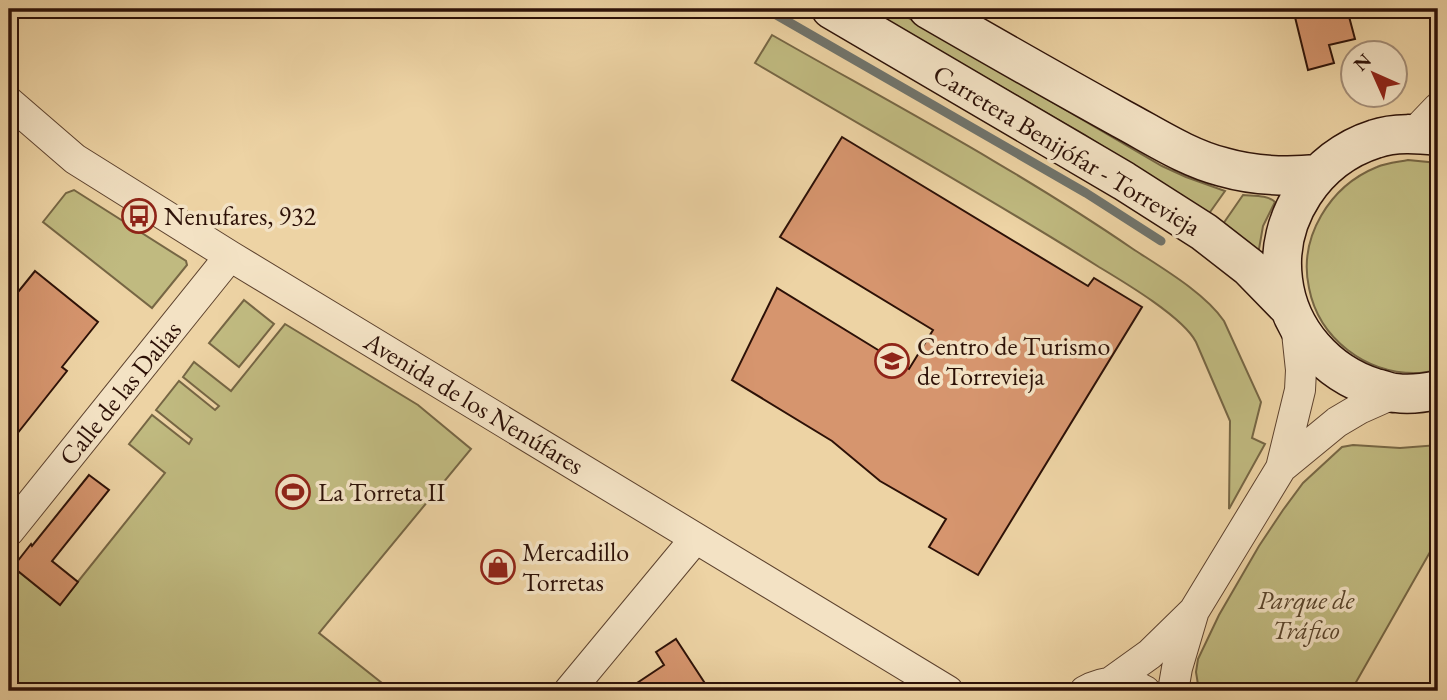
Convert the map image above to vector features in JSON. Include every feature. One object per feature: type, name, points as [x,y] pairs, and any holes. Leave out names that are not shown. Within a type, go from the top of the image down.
[{"type":"main road","name":"Carretera Benijófar - Torrevieja","points":[[831,9],[1204,232],[1249,267],[1293,316]]},
{"type":"main road","name":"Carretera Benijófar - Torrevieja","points":[[928,9],[1091,102],[1196,157],[1220,167],[1248,173],[1291,176],[1318,174]]},
{"type":"main road","points":[[1430,126],[1375,139],[1340,156],[1318,174],[1300,197],[1288,223],[1282,252],[1283,280],[1293,316],[1309,343],[1324,360],[1365,384],[1395,393],[1438,390]]},
{"type":"street","name":"Avenida de los Nenúfares","points":[[9,102],[75,159],[230,256],[948,691]]},
{"type":"street","name":"Calle de las Dalias","points":[[9,531],[230,256]]},
{"type":"street","points":[[1091,688],[1150,654],[1194,611],[1281,468],[1300,390],[1301,370],[1293,316]]},
{"type":"street","points":[[1281,468],[1337,422],[1395,393]]},
{"type":"street","points":[[569,691],[695,539]]},
{"type":"street","points":[[1173,691],[1194,611]]},
{"type":"street","points":[[1091,688],[1127,683],[1145,691]]},
{"type":"green space","points":[[866,9],[893,9],[1162,166],[1225,191],[1208,215],[1085,135]]},
{"type":"green space","points":[[772,35],[1045,192],[1170,273],[1216,311],[1224,321],[1261,402],[1252,438],[1265,444],[1229,509],[1230,421],[1196,342],[1189,332],[1152,301],[1057,241],[755,63]]},
{"type":"green space","points":[[1408,160],[1438,163],[1438,370],[1420,373],[1398,372],[1380,367],[1363,360],[1334,338],[1314,306],[1307,269],[1313,232],[1332,200],[1360,176],[1381,166]]},
{"type":"green space","points":[[74,190],[186,261],[187,265],[152,308],[43,222],[66,193]]},
{"type":"green space","points":[[1243,195],[1265,197],[1275,202],[1263,226],[1257,250],[1223,224]]},
{"type":"green space","points":[[244,300],[274,324],[239,367],[209,343]]},
{"type":"green space","name":"La Torreta II","points":[[285,324],[418,405],[471,449],[319,633],[392,691],[9,691],[9,573],[13,567],[60,604],[165,473],[129,444],[152,415],[189,444],[192,439],[156,410],[179,381],[215,410],[219,406],[183,377],[194,362],[231,391]]},
{"type":"green space","name":"Parque de Tráfico","points":[[1353,445],[1400,448],[1438,445],[1438,538],[1351,691],[1199,691],[1196,672],[1198,659],[1219,615],[1259,546],[1303,483],[1342,447]]},
{"type":"building","points":[[1293,9],[1347,9],[1355,38],[1338,38],[1338,43],[1329,45],[1334,63],[1308,70]]},
{"type":"building","points":[[842,137],[1088,286],[1094,278],[1142,307],[978,575],[929,547],[946,519],[880,481],[832,441],[732,380],[777,288],[909,369],[933,330],[780,237]]},
{"type":"building","points":[[35,271],[98,322],[62,367],[67,371],[9,444],[9,303]]},
{"type":"building","points":[[89,475],[109,490],[52,561],[78,582],[60,605],[13,567]]},
{"type":"building","points":[[676,639],[710,691],[625,691],[664,665],[656,652]]},
{"type":"waterway","points":[[766,9],[1086,193],[1161,241]]},
{"type":"place","name":"Nenufares, 932","points":[[139,216]]},
{"type":"place","name":"Centro de Turismo de Torrevieja","points":[[892,361]]},
{"type":"place","name":"La Torreta II","points":[[293,492]]},
{"type":"place","name":"Mercadillo Torretas","points":[[498,567]]}]
